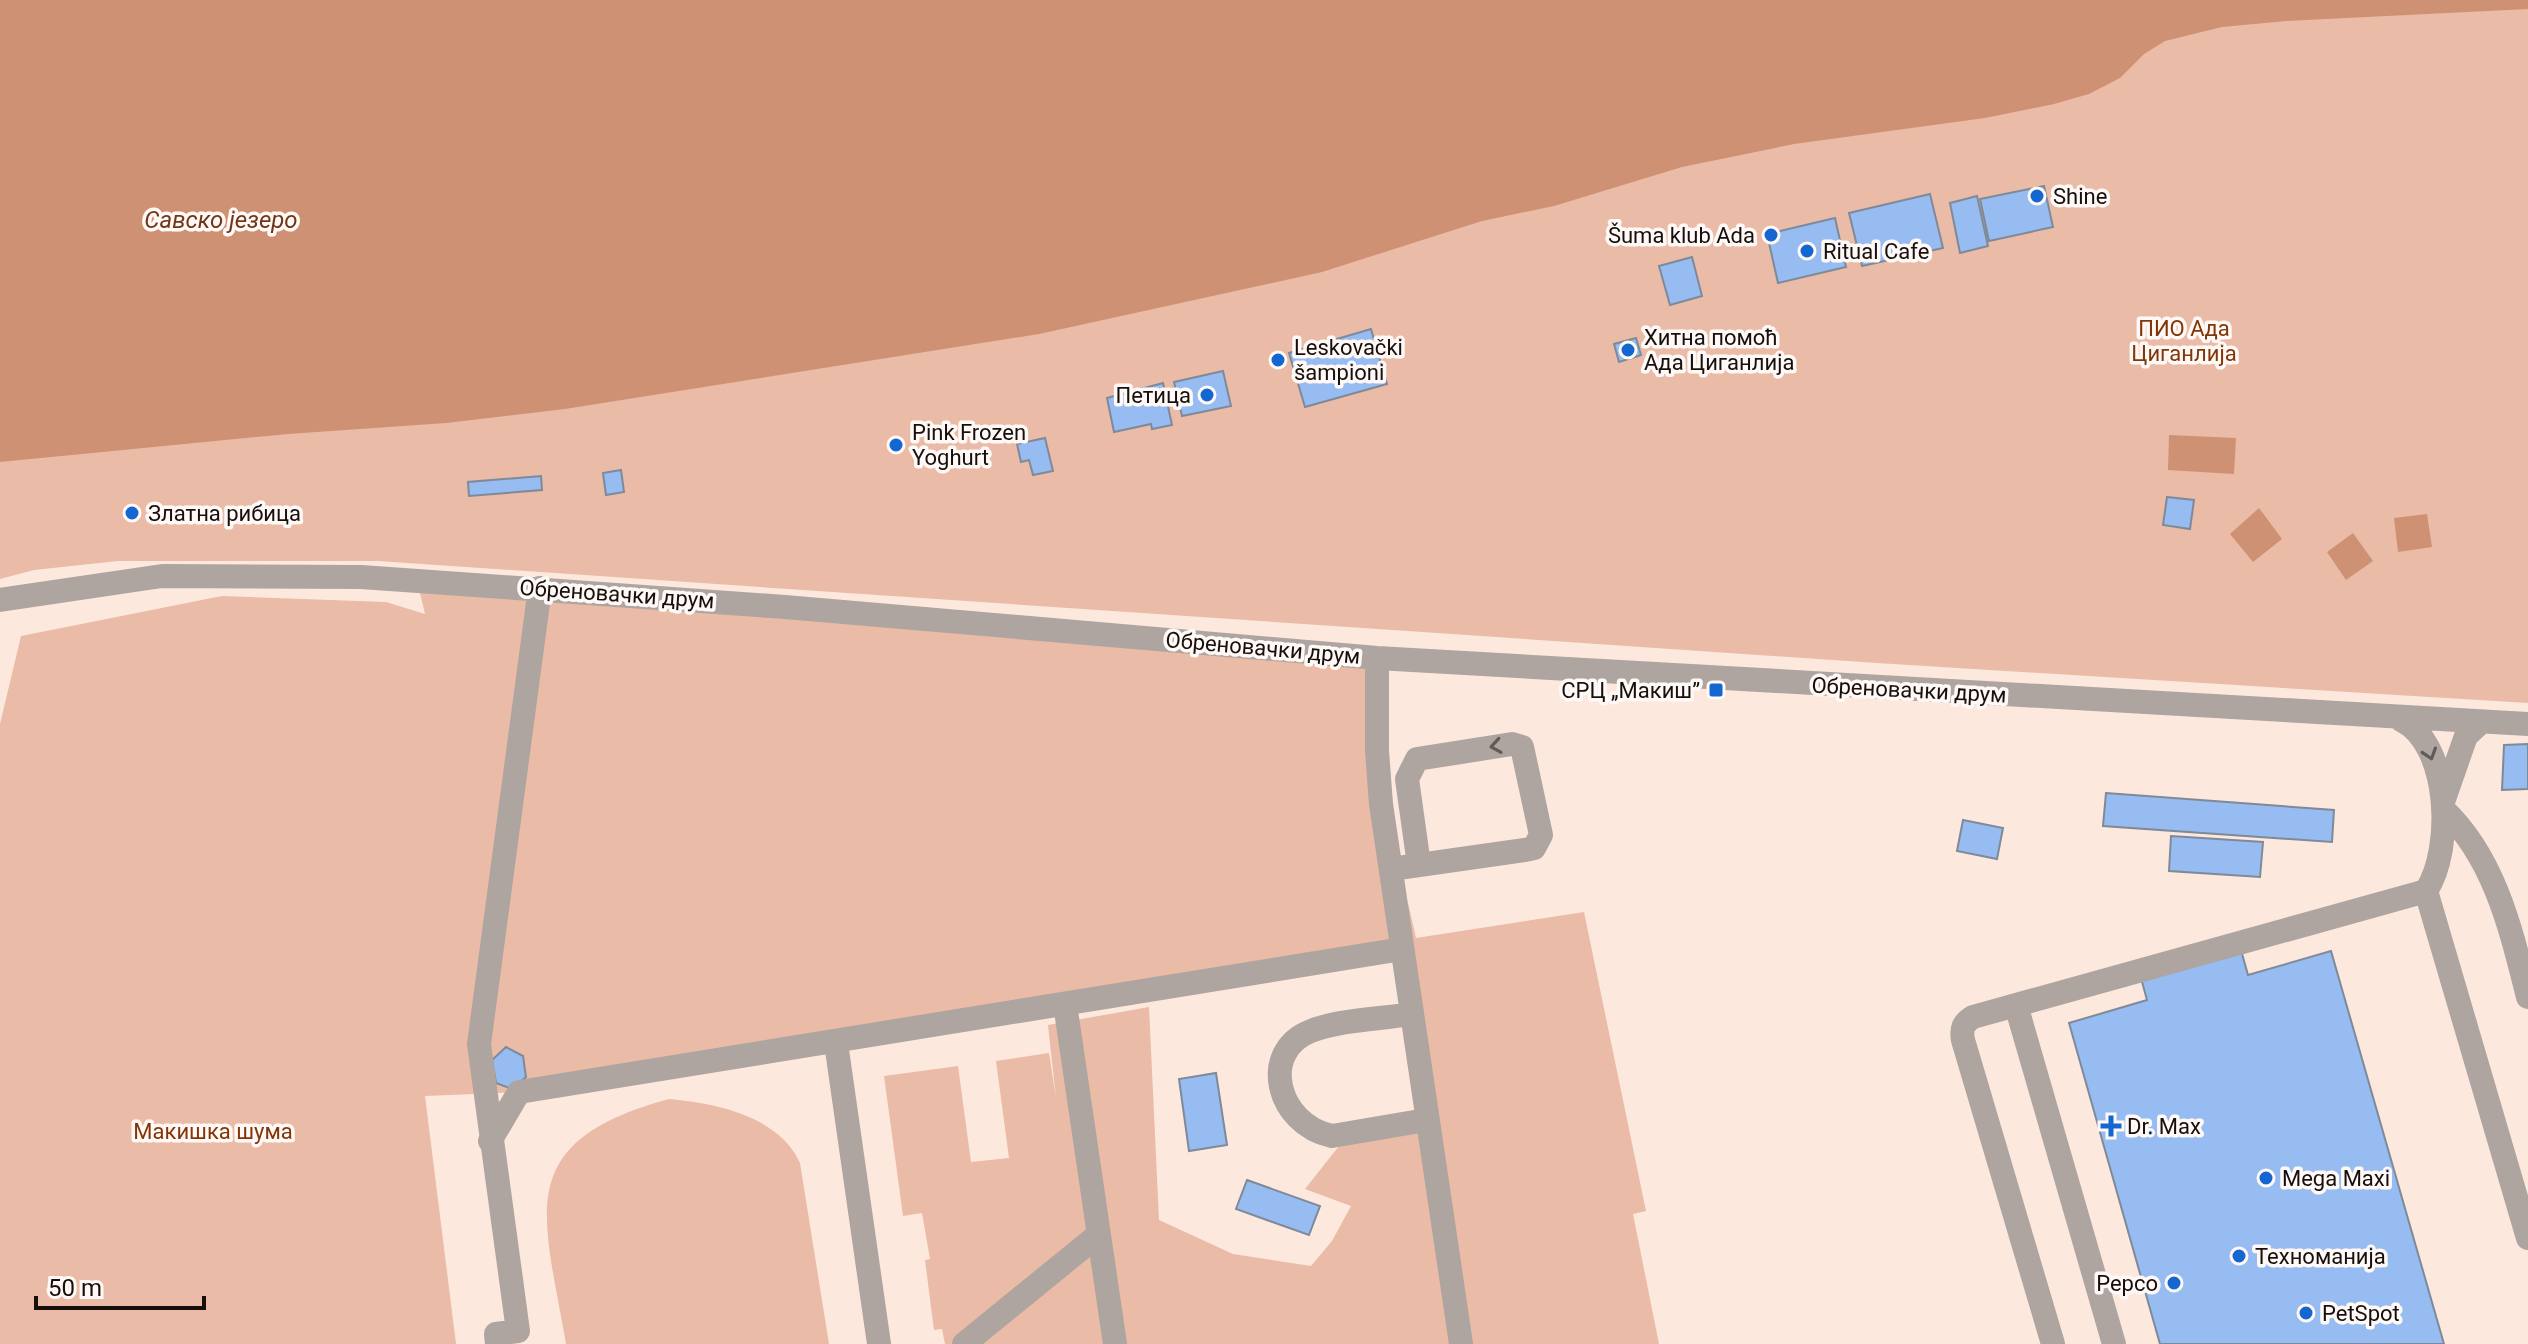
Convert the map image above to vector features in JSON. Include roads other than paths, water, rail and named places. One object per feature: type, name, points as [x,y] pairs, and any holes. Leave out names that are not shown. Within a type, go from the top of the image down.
[{"type":"street","name":"Обреновачки друм","points":[[0,600],[102,582],[221,573],[361,577],[540,588],[1377,658],[2479,724],[2528,724]]},
{"type":"street","points":[[497,1344],[496,1334],[518,1331],[479,1044],[540,588]]},
{"type":"street","points":[[1377,658],[1377,751],[1391,869],[1461,1344]]},
{"type":"street","points":[[2398,719],[2416,728],[2425,738],[2443,805],[2483,859],[2514,944],[2528,997]]},
{"type":"street","points":[[2479,724],[2466,736],[2443,805],[2438,861],[2426,891],[2528,1238]]},
{"type":"street","points":[[1391,869],[1419,865],[1534,848],[1541,835],[1525,753],[1518,745],[1417,759],[1407,779],[1419,865]]},
{"type":"street","points":[[2053,1344],[1961,1030],[1973,1017],[2426,891]]},
{"type":"street","points":[[490,1141],[519,1092],[1402,949]]},
{"type":"street","points":[[1065,1004],[1115,1344]]},
{"type":"street","points":[[2016,1005],[2114,1344]]},
{"type":"street","points":[[1411,1014],[1311,1031],[1288,1053],[1280,1083],[1291,1113],[1316,1133],[1332,1136],[1426,1120]]},
{"type":"street","points":[[836,1043],[879,1344]]},
{"type":"street","points":[[964,1344],[1098,1235]]},
{"type":"water","name":"Савско језеро","points":[[0,0],[2528,0],[2528,9],[2222,27],[2165,41],[2144,54],[2120,78],[2089,94],[2054,104],[1985,118],[1794,144],[1682,167],[1554,206],[1482,221],[1322,272],[1039,334],[565,409],[446,423],[288,434],[0,462]]},
{"type":"water","points":[[2169,435],[2236,438],[2234,474],[2168,470]]},
{"type":"water","points":[[2259,508],[2282,539],[2253,562],[2230,534]]},
{"type":"water","points":[[2427,514],[2432,547],[2398,552],[2394,518]]},
{"type":"water","points":[[2353,533],[2373,561],[2346,580],[2327,552]]},
{"type":"place","name":"Shine","points":[[2037,196]]},
{"type":"place","name":"Šuma klub Ada","points":[[1771,235]]},
{"type":"place","name":"Ritual Cafe","points":[[1807,251]]},
{"type":"place","name":"Хитна помоћ Ада Циганлија","points":[[1628,350]]},
{"type":"place","name":"Leskovački šampioni","points":[[1278,360]]},
{"type":"place","name":"Петица","points":[[1207,395]]},
{"type":"place","name":"Pink Frozen Yoghurt","points":[[896,445]]},
{"type":"place","name":"Златна рибица","points":[[132,513]]},
{"type":"place","name":"СРЦ „Макиш”","points":[[1716,690]]},
{"type":"place","name":"Dr. Max","points":[[2111,1126]]},
{"type":"place","name":"Mega Maxi","points":[[2266,1178]]},
{"type":"place","name":"Техноманија","points":[[2239,1256]]},
{"type":"place","name":"Pepco","points":[[2174,1283]]},
{"type":"place","name":"PetSpot","points":[[2306,1313]]},
{"type":"park label","name":"ПИО Ада Циганлија","points":[[2184,340]]},
{"type":"park label","name":"Макишка шума","points":[[213,1131]]}]
